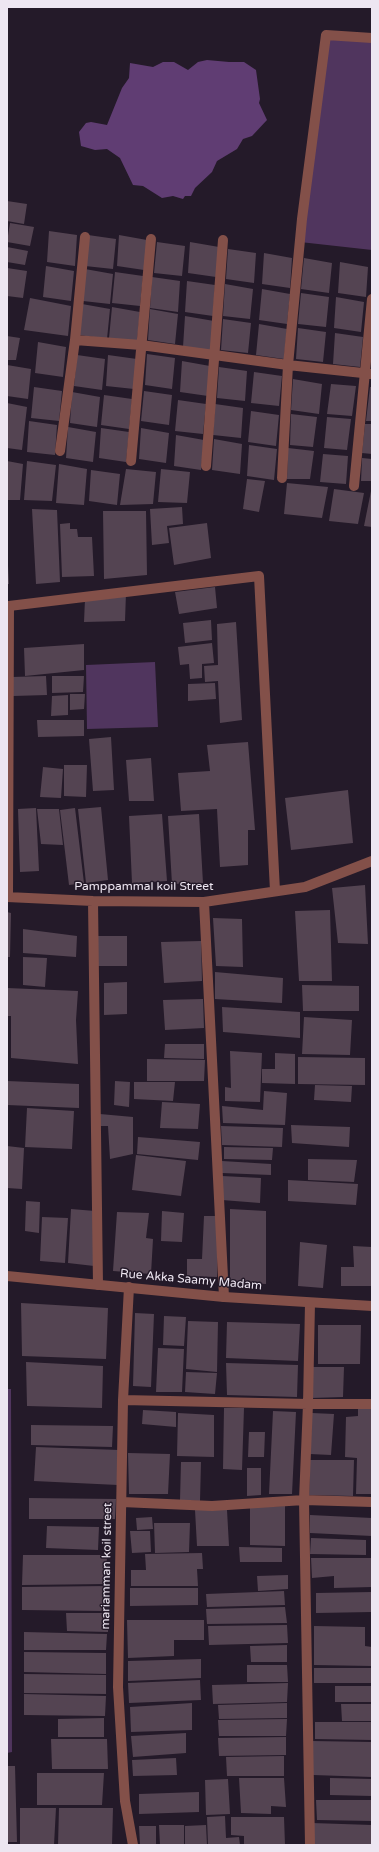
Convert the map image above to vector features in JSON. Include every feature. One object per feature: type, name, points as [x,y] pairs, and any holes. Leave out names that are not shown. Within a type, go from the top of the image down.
[{"type":"street","points":[[282,478],[288,365],[302,219],[326,35],[372,38]]},
{"type":"street","points":[[60,451],[75,340],[85,237]]},
{"type":"street","points":[[131,461],[151,239]]},
{"type":"street","points":[[206,466],[223,240]]},
{"type":"street","points":[[354,486],[369,374],[372,299]]},
{"type":"street","points":[[75,340],[141,345],[215,356],[369,374]]},
{"type":"street","points":[[7,897],[8,606],[259,576],[275,891]]},
{"type":"street","name":"Pamppammal koil Street","points":[[7,897],[93,901],[204,902],[305,887],[372,861]]},
{"type":"street","points":[[93,901],[98,1284]]},
{"type":"street","points":[[204,902],[224,1297]]},
{"type":"street","name":"Rue Akka Saamy Madam","points":[[7,1276],[224,1297],[372,1306]]},
{"type":"street","name":"mariamman koil street","points":[[130,1288],[123,1400],[118,1687],[125,1801],[133,1845]]},
{"type":"street","points":[[310,1303],[304,1500],[310,1845]]},
{"type":"street","points":[[123,1400],[372,1404]]},
{"type":"street","points":[[122,1502],[212,1506],[304,1500],[372,1502]]},
{"type":"shaded area","points":[[326,35],[372,38],[372,250],[300,242]]},
{"type":"shaded area","points":[[207,60],[244,62],[256,70],[260,99],[259,103],[267,120],[252,136],[243,139],[237,149],[217,161],[212,172],[195,188],[191,196],[185,196],[183,199],[173,196],[162,198],[143,186],[133,185],[120,158],[107,149],[95,150],[81,146],[79,132],[86,123],[91,122],[107,125],[122,88],[129,78],[130,63],[153,67],[163,62],[174,62],[188,70],[198,62]]},
{"type":"shaded area","points":[[155,662],[158,727],[87,729],[86,665]]},
{"type":"shaded area","points":[[7,1389],[11,1389],[12,1752],[7,1753]]},
{"type":"building","points":[[7,201],[27,204],[24,224],[7,221]]},
{"type":"building","points":[[10,223],[34,227],[30,246],[7,242]]},
{"type":"building","points":[[49,231],[77,235],[75,266],[47,262]]},
{"type":"building","points":[[88,235],[116,239],[113,269],[85,266]]},
{"type":"building","points":[[119,235],[147,240],[144,270],[117,266]]},
{"type":"building","points":[[157,242],[185,246],[182,276],[154,273]]},
{"type":"building","points":[[190,242],[219,247],[216,277],[188,273]]},
{"type":"building","points":[[7,247],[28,251],[25,265],[7,262]]},
{"type":"building","points":[[228,249],[256,253],[254,283],[226,279]]},
{"type":"building","points":[[264,253],[292,258],[290,288],[262,284]]},
{"type":"building","points":[[304,258],[332,263],[329,293],[301,289]]},
{"type":"building","points":[[340,262],[368,267],[366,297],[338,293]]},
{"type":"building","points":[[46,266],[74,271],[71,301],[43,297]]},
{"type":"building","points":[[7,268],[27,271],[23,298],[7,296]]},
{"type":"building","points":[[85,269],[113,274],[110,304],[83,301]]},
{"type":"building","points":[[115,272],[143,276],[140,306],[112,303]]},
{"type":"building","points":[[152,277],[180,281],[178,312],[150,308]]},
{"type":"building","points":[[187,281],[215,285],[213,316],[185,312]]},
{"type":"building","points":[[225,284],[253,289],[250,319],[223,316]]},
{"type":"building","points":[[262,289],[290,294],[287,324],[259,320]]},
{"type":"building","points":[[301,293],[329,297],[326,327],[298,324]]},
{"type":"building","points":[[336,297],[364,302],[361,332],[334,328]]},
{"type":"building","points":[[30,298],[71,306],[68,336],[24,330]]},
{"type":"building","points":[[82,304],[110,309],[107,339],[79,335]]},
{"type":"building","points":[[112,307],[140,312],[137,342],[109,338]]},
{"type":"building","points":[[150,309],[178,314],[175,344],[148,340]]},
{"type":"building","points":[[185,316],[214,321],[211,351],[183,347]]},
{"type":"building","points":[[223,319],[251,323],[248,353],[221,350]]},
{"type":"building","points":[[259,324],[287,329],[284,359],[256,355]]},
{"type":"building","points":[[298,328],[326,332],[323,362],[296,359]]},
{"type":"building","points":[[335,333],[363,337],[360,367],[333,364]]},
{"type":"building","points":[[7,336],[20,338],[16,360],[7,360]]},
{"type":"building","points":[[38,342],[66,347],[63,377],[35,373]]},
{"type":"building","points":[[147,354],[175,358],[172,389],[145,385]]},
{"type":"building","points":[[77,355],[105,359],[102,390],[74,386]]},
{"type":"building","points":[[108,355],[137,359],[134,389],[106,386]]},
{"type":"building","points":[[182,361],[210,366],[208,396],[180,392]]},
{"type":"building","points":[[7,365],[31,369],[28,399],[7,396]]},
{"type":"building","points":[[219,367],[247,371],[245,401],[217,398]]},
{"type":"building","points":[[254,372],[282,376],[279,406],[251,403]]},
{"type":"building","points":[[293,379],[322,384],[319,414],[291,410]]},
{"type":"building","points":[[331,384],[356,386],[352,416],[327,414]]},
{"type":"building","points":[[34,387],[62,391],[59,421],[31,418]]},
{"type":"building","points":[[370,387],[372,387],[372,421],[366,421]]},
{"type":"building","points":[[144,391],[172,395],[169,425],[141,421]]},
{"type":"building","points":[[72,392],[100,397],[97,427],[70,423]]},
{"type":"building","points":[[104,395],[132,399],[129,429],[101,425]]},
{"type":"building","points":[[178,400],[206,404],[203,434],[175,431]]},
{"type":"building","points":[[7,403],[27,407],[22,450],[7,448]]},
{"type":"building","points":[[215,404],[243,408],[241,438],[213,435]]},
{"type":"building","points":[[251,411],[279,415],[276,446],[248,442]]},
{"type":"building","points":[[291,414],[317,417],[313,447],[290,445]]},
{"type":"building","points":[[327,417],[351,419],[347,450],[324,448]]},
{"type":"building","points":[[29,421],[57,425],[55,455],[27,452]]},
{"type":"building","points":[[365,424],[372,424],[372,454],[362,453]]},
{"type":"building","points":[[68,427],[96,432],[93,462],[66,458]]},
{"type":"building","points":[[101,428],[129,432],[126,462],[99,458]]},
{"type":"building","points":[[141,428],[169,433],[166,463],[139,459]]},
{"type":"building","points":[[176,435],[204,440],[201,470],[174,466]]},
{"type":"building","points":[[214,439],[242,444],[240,474],[212,470]]},
{"type":"building","points":[[249,445],[277,449],[274,480],[247,476]]},
{"type":"building","points":[[288,448],[314,451],[310,479],[287,479]]},
{"type":"building","points":[[323,454],[348,456],[346,484],[320,482]]},
{"type":"building","points":[[362,458],[372,459],[372,481],[361,481]]},
{"type":"building","points":[[7,461],[23,464],[20,500],[7,500]]},
{"type":"building","points":[[27,461],[56,465],[52,501],[24,500]]},
{"type":"building","points":[[59,464],[87,469],[84,505],[56,503]]},
{"type":"building","points":[[126,469],[156,472],[153,504],[120,505]]},
{"type":"building","points":[[161,469],[190,472],[187,503],[158,502]]},
{"type":"building","points":[[91,470],[120,474],[117,505],[89,501]]},
{"type":"building","points":[[247,479],[265,481],[259,512],[243,509]]},
{"type":"building","points":[[287,483],[328,487],[322,518],[284,514]]},
{"type":"building","points":[[334,489],[364,493],[358,524],[329,521]]},
{"type":"building","points":[[372,491],[372,527],[364,526]]},
{"type":"building","points":[[182,507],[183,524],[167,526],[169,543],[152,545],[150,509]]},
{"type":"building","points":[[32,509],[57,510],[60,582],[36,584]]},
{"type":"building","points":[[103,511],[146,511],[147,575],[104,579]]},
{"type":"building","points":[[70,523],[70,529],[77,529],[78,537],[92,537],[94,576],[62,577],[60,524]]},
{"type":"building","points":[[207,523],[211,558],[174,565],[169,528]]},
{"type":"building","points":[[8,565],[9,584],[7,584]]},
{"type":"building","points":[[215,587],[217,608],[179,614],[175,592]]},
{"type":"building","points":[[126,593],[125,621],[84,622],[85,599]]},
{"type":"building","points":[[211,620],[212,640],[185,643],[183,623]]},
{"type":"building","points":[[236,622],[242,720],[220,723],[218,681],[205,682],[204,666],[218,665],[217,624]]},
{"type":"building","points":[[212,643],[214,663],[202,664],[202,678],[190,679],[189,664],[180,665],[178,647]]},
{"type":"building","points":[[84,644],[84,670],[25,676],[24,648]]},
{"type":"building","points":[[46,676],[47,695],[13,696],[12,677]]},
{"type":"building","points":[[52,676],[84,676],[83,692],[52,693]]},
{"type":"building","points":[[215,683],[216,699],[188,701],[188,684]]},
{"type":"building","points":[[70,694],[85,694],[84,709],[70,710]]},
{"type":"building","points":[[68,695],[68,715],[51,716],[52,696]]},
{"type":"building","points":[[37,720],[84,720],[84,736],[38,737]]},
{"type":"building","points":[[111,737],[114,790],[93,791],[89,739]]},
{"type":"building","points":[[248,742],[255,830],[248,830],[248,865],[220,867],[217,809],[181,811],[178,773],[210,771],[207,745]]},
{"type":"building","points":[[151,758],[154,801],[129,801],[126,760]]},
{"type":"building","points":[[64,765],[87,765],[86,797],[64,796]]},
{"type":"building","points":[[43,767],[63,769],[61,798],[40,797]]},
{"type":"building","points":[[348,790],[353,843],[291,850],[285,798]]},
{"type":"building","points":[[101,807],[108,880],[86,883],[78,809]]},
{"type":"building","points":[[36,808],[39,871],[20,872],[18,809]]},
{"type":"building","points":[[75,808],[84,883],[69,885],[60,810]]},
{"type":"building","points":[[37,809],[59,809],[63,845],[41,844]]},
{"type":"building","points":[[162,814],[167,881],[132,883],[129,816]]},
{"type":"building","points":[[199,814],[203,883],[172,884],[168,816]]},
{"type":"building","points":[[365,885],[368,944],[338,943],[332,888]]},
{"type":"building","points":[[330,910],[332,981],[299,981],[295,911]]},
{"type":"building","points":[[7,912],[11,913],[10,957],[7,957]]},
{"type":"building","points":[[213,918],[242,919],[243,967],[216,966]]},
{"type":"building","points":[[23,929],[77,936],[76,957],[23,953]]},
{"type":"building","points":[[96,936],[127,936],[127,966],[95,966]]},
{"type":"building","points":[[201,941],[202,981],[164,983],[161,942]]},
{"type":"building","points":[[23,957],[47,958],[45,987],[23,985]]},
{"type":"building","points":[[215,972],[283,978],[282,1003],[215,999]]},
{"type":"building","points":[[127,982],[127,1014],[104,1015],[104,983]]},
{"type":"building","points":[[302,985],[359,986],[359,1011],[303,1011]]},
{"type":"building","points":[[7,988],[78,991],[76,1020],[78,1064],[11,1058],[11,1016],[7,1016]]},
{"type":"building","points":[[203,999],[204,1028],[165,1030],[163,1000]]},
{"type":"building","points":[[222,1007],[300,1012],[300,1038],[223,1032]]},
{"type":"building","points":[[304,1017],[352,1020],[350,1055],[302,1054]]},
{"type":"building","points":[[165,1044],[204,1044],[204,1059],[164,1058]]},
{"type":"building","points":[[230,1051],[262,1053],[260,1102],[225,1101],[225,1087],[231,1088]]},
{"type":"building","points":[[275,1053],[295,1054],[295,1084],[262,1083],[262,1069],[275,1069]]},
{"type":"building","points":[[298,1057],[365,1058],[365,1085],[298,1084]]},
{"type":"building","points":[[147,1059],[205,1060],[204,1081],[147,1081]]},
{"type":"building","points":[[7,1081],[79,1084],[79,1108],[7,1105]]},
{"type":"building","points":[[115,1081],[130,1082],[129,1107],[114,1105]]},
{"type":"building","points":[[134,1082],[175,1082],[173,1101],[134,1099]]},
{"type":"building","points":[[315,1085],[352,1086],[351,1102],[314,1100]]},
{"type":"building","points":[[264,1091],[287,1093],[285,1125],[223,1123],[222,1106],[263,1110]]},
{"type":"building","points":[[162,1102],[200,1104],[198,1129],[160,1128]]},
{"type":"building","points":[[27,1108],[74,1111],[72,1149],[25,1147]]},
{"type":"building","points":[[100,1114],[133,1117],[133,1154],[110,1159],[108,1126],[99,1126]]},
{"type":"building","points":[[291,1125],[350,1127],[349,1147],[292,1143]]},
{"type":"building","points":[[221,1126],[283,1128],[282,1147],[222,1145]]},
{"type":"building","points":[[138,1137],[200,1142],[198,1160],[137,1154]]},
{"type":"building","points":[[7,1146],[24,1148],[22,1189],[7,1188]]},
{"type":"building","points":[[224,1147],[273,1148],[272,1160],[224,1159]]},
{"type":"building","points":[[136,1155],[186,1161],[181,1196],[132,1190]]},
{"type":"building","points":[[308,1159],[357,1160],[354,1182],[308,1180]]},
{"type":"building","points":[[222,1161],[271,1164],[271,1175],[222,1173]]},
{"type":"building","points":[[222,1176],[261,1178],[260,1203],[222,1200]]},
{"type":"building","points":[[288,1180],[358,1184],[356,1205],[288,1201]]},
{"type":"building","points":[[26,1201],[40,1202],[39,1233],[25,1231]]},
{"type":"building","points":[[71,1209],[95,1211],[94,1266],[68,1263]]},
{"type":"building","points":[[230,1209],[266,1211],[266,1284],[230,1282]]},
{"type":"building","points":[[162,1211],[184,1213],[182,1242],[161,1241]]},
{"type":"building","points":[[117,1212],[149,1213],[146,1238],[153,1239],[151,1274],[113,1271]]},
{"type":"building","points":[[204,1216],[219,1216],[217,1277],[187,1276],[187,1259],[202,1259]]},
{"type":"building","points":[[42,1217],[68,1218],[65,1263],[40,1261]]},
{"type":"building","points":[[300,1242],[327,1245],[323,1288],[298,1286]]},
{"type":"building","points":[[353,1246],[372,1247],[372,1286],[341,1286],[341,1267],[354,1267]]},
{"type":"building","points":[[21,1303],[108,1308],[106,1359],[22,1356]]},
{"type":"building","points":[[135,1313],[154,1314],[151,1387],[133,1386]]},
{"type":"building","points":[[164,1316],[186,1317],[184,1346],[163,1345]]},
{"type":"building","points":[[188,1321],[218,1322],[217,1372],[186,1369]]},
{"type":"building","points":[[227,1322],[300,1324],[298,1361],[226,1358]]},
{"type":"building","points":[[318,1325],[361,1325],[360,1364],[318,1364]]},
{"type":"building","points":[[158,1348],[184,1349],[182,1392],[156,1392]]},
{"type":"building","points":[[26,1362],[103,1366],[102,1408],[27,1406]]},
{"type":"building","points":[[226,1363],[298,1365],[297,1397],[227,1395]]},
{"type":"building","points":[[312,1367],[344,1367],[343,1397],[311,1398]]},
{"type":"building","points":[[186,1372],[217,1373],[215,1394],[185,1392]]},
{"type":"building","points":[[224,1408],[244,1408],[242,1470],[223,1469]]},
{"type":"building","points":[[358,1408],[372,1408],[372,1494],[356,1494],[357,1458],[345,1457],[346,1417],[358,1416]]},
{"type":"building","points":[[143,1410],[176,1412],[176,1427],[142,1424]]},
{"type":"building","points":[[273,1411],[296,1412],[292,1494],[269,1494]]},
{"type":"building","points":[[178,1413],[214,1415],[214,1457],[177,1456]]},
{"type":"building","points":[[312,1413],[334,1414],[331,1455],[310,1454]]},
{"type":"building","points":[[31,1425],[113,1426],[112,1447],[31,1445]]},
{"type":"building","points":[[249,1432],[265,1432],[264,1457],[248,1457]]},
{"type":"building","points":[[36,1447],[119,1450],[118,1485],[34,1481]]},
{"type":"building","points":[[128,1453],[170,1454],[168,1494],[129,1494]]},
{"type":"building","points":[[310,1460],[354,1460],[353,1496],[309,1495]]},
{"type":"building","points":[[181,1462],[201,1462],[200,1501],[180,1500]]},
{"type":"building","points":[[247,1468],[261,1468],[261,1495],[247,1496]]},
{"type":"building","points":[[29,1498],[116,1499],[115,1519],[29,1519]]},
{"type":"building","points":[[285,1506],[285,1546],[250,1545],[250,1507]]},
{"type":"building","points":[[195,1510],[227,1510],[229,1546],[197,1546]]},
{"type":"building","points":[[310,1515],[372,1518],[372,1536],[310,1533]]},
{"type":"building","points":[[152,1517],[153,1529],[137,1530],[136,1518]]},
{"type":"building","points":[[154,1523],[190,1523],[189,1552],[155,1553]]},
{"type":"building","points":[[47,1526],[99,1527],[98,1550],[46,1548]]},
{"type":"building","points":[[130,1531],[150,1531],[151,1552],[132,1553]]},
{"type":"building","points":[[311,1538],[366,1540],[366,1555],[310,1554]]},
{"type":"building","points":[[239,1547],[282,1548],[282,1562],[240,1562]]},
{"type":"building","points":[[202,1553],[203,1569],[197,1569],[198,1586],[131,1586],[131,1570],[146,1570],[145,1554]]},
{"type":"building","points":[[23,1555],[107,1555],[106,1584],[22,1585]]},
{"type":"building","points":[[311,1558],[372,1558],[372,1587],[334,1588],[334,1576],[312,1578]]},
{"type":"building","points":[[288,1575],[288,1589],[258,1591],[257,1576]]},
{"type":"building","points":[[106,1586],[104,1611],[22,1610],[22,1587]]},
{"type":"building","points":[[130,1588],[198,1588],[198,1605],[130,1606]]},
{"type":"building","points":[[284,1591],[285,1605],[207,1607],[206,1594]]},
{"type":"building","points":[[372,1592],[372,1612],[316,1613],[316,1593]]},
{"type":"building","points":[[285,1607],[287,1623],[207,1624],[206,1609]]},
{"type":"building","points":[[66,1613],[108,1613],[108,1632],[67,1631]]},
{"type":"building","points":[[127,1620],[204,1620],[204,1640],[174,1640],[174,1656],[128,1658]]},
{"type":"building","points":[[287,1625],[288,1643],[209,1645],[208,1626]]},
{"type":"building","points":[[314,1626],[365,1627],[365,1646],[372,1647],[372,1666],[314,1665]]},
{"type":"building","points":[[24,1632],[107,1634],[106,1650],[24,1650]]},
{"type":"building","points":[[287,1645],[287,1662],[251,1662],[250,1646]]},
{"type":"building","points":[[24,1652],[106,1653],[106,1674],[24,1672]]},
{"type":"building","points":[[201,1659],[201,1678],[128,1681],[128,1661]]},
{"type":"building","points":[[247,1665],[287,1665],[288,1682],[247,1682]]},
{"type":"building","points":[[314,1668],[372,1668],[372,1683],[314,1683]]},
{"type":"building","points":[[24,1674],[106,1675],[106,1694],[24,1693]]},
{"type":"building","points":[[200,1680],[201,1700],[129,1703],[128,1683]]},
{"type":"building","points":[[288,1683],[287,1702],[213,1704],[212,1685]]},
{"type":"building","points":[[335,1686],[372,1686],[372,1702],[335,1702]]},
{"type":"building","points":[[24,1694],[106,1696],[105,1716],[24,1715]]},
{"type":"building","points":[[192,1703],[192,1730],[131,1732],[130,1707]]},
{"type":"building","points":[[287,1703],[287,1718],[219,1719],[218,1705]]},
{"type":"building","points":[[341,1704],[372,1704],[372,1721],[342,1721]]},
{"type":"building","points":[[104,1718],[104,1737],[58,1737],[58,1719]]},
{"type":"building","points":[[287,1719],[286,1736],[219,1736],[218,1720]]},
{"type":"building","points":[[315,1722],[372,1722],[372,1740],[315,1739]]},
{"type":"building","points":[[186,1733],[186,1753],[133,1757],[131,1736]]},
{"type":"building","points":[[286,1737],[286,1755],[219,1756],[218,1738]]},
{"type":"building","points":[[51,1739],[107,1739],[108,1769],[52,1769]]},
{"type":"building","points":[[312,1741],[372,1742],[372,1777],[313,1775]]},
{"type":"building","points":[[284,1756],[284,1776],[227,1776],[226,1757]]},
{"type":"building","points":[[176,1758],[177,1775],[133,1776],[132,1760]]},
{"type":"building","points":[[7,1766],[15,1766],[17,1842],[7,1842]]},
{"type":"building","points":[[37,1773],[104,1773],[102,1805],[37,1805]]},
{"type":"building","points":[[239,1778],[284,1778],[286,1807],[271,1806],[271,1814],[241,1813]]},
{"type":"building","points":[[330,1778],[372,1779],[372,1796],[330,1795]]},
{"type":"building","points":[[228,1779],[230,1814],[206,1815],[205,1780]]},
{"type":"building","points":[[199,1792],[199,1812],[139,1814],[139,1794]]},
{"type":"building","points":[[316,1800],[372,1800],[372,1821],[317,1820]]},
{"type":"building","points":[[20,1808],[56,1808],[54,1845],[20,1845]]},
{"type":"building","points":[[59,1808],[113,1808],[112,1845],[58,1845]]},
{"type":"building","points":[[225,1816],[226,1838],[239,1837],[240,1845],[208,1845],[207,1817]]},
{"type":"building","points":[[231,1817],[284,1817],[285,1845],[244,1845],[244,1836],[231,1835]]},
{"type":"building","points":[[312,1823],[372,1825],[372,1845],[312,1845]]},
{"type":"building","points":[[159,1825],[184,1825],[184,1845],[160,1845]]},
{"type":"building","points":[[206,1825],[207,1845],[185,1845],[185,1826]]},
{"type":"building","points":[[139,1826],[156,1826],[156,1845],[140,1845]]}]
